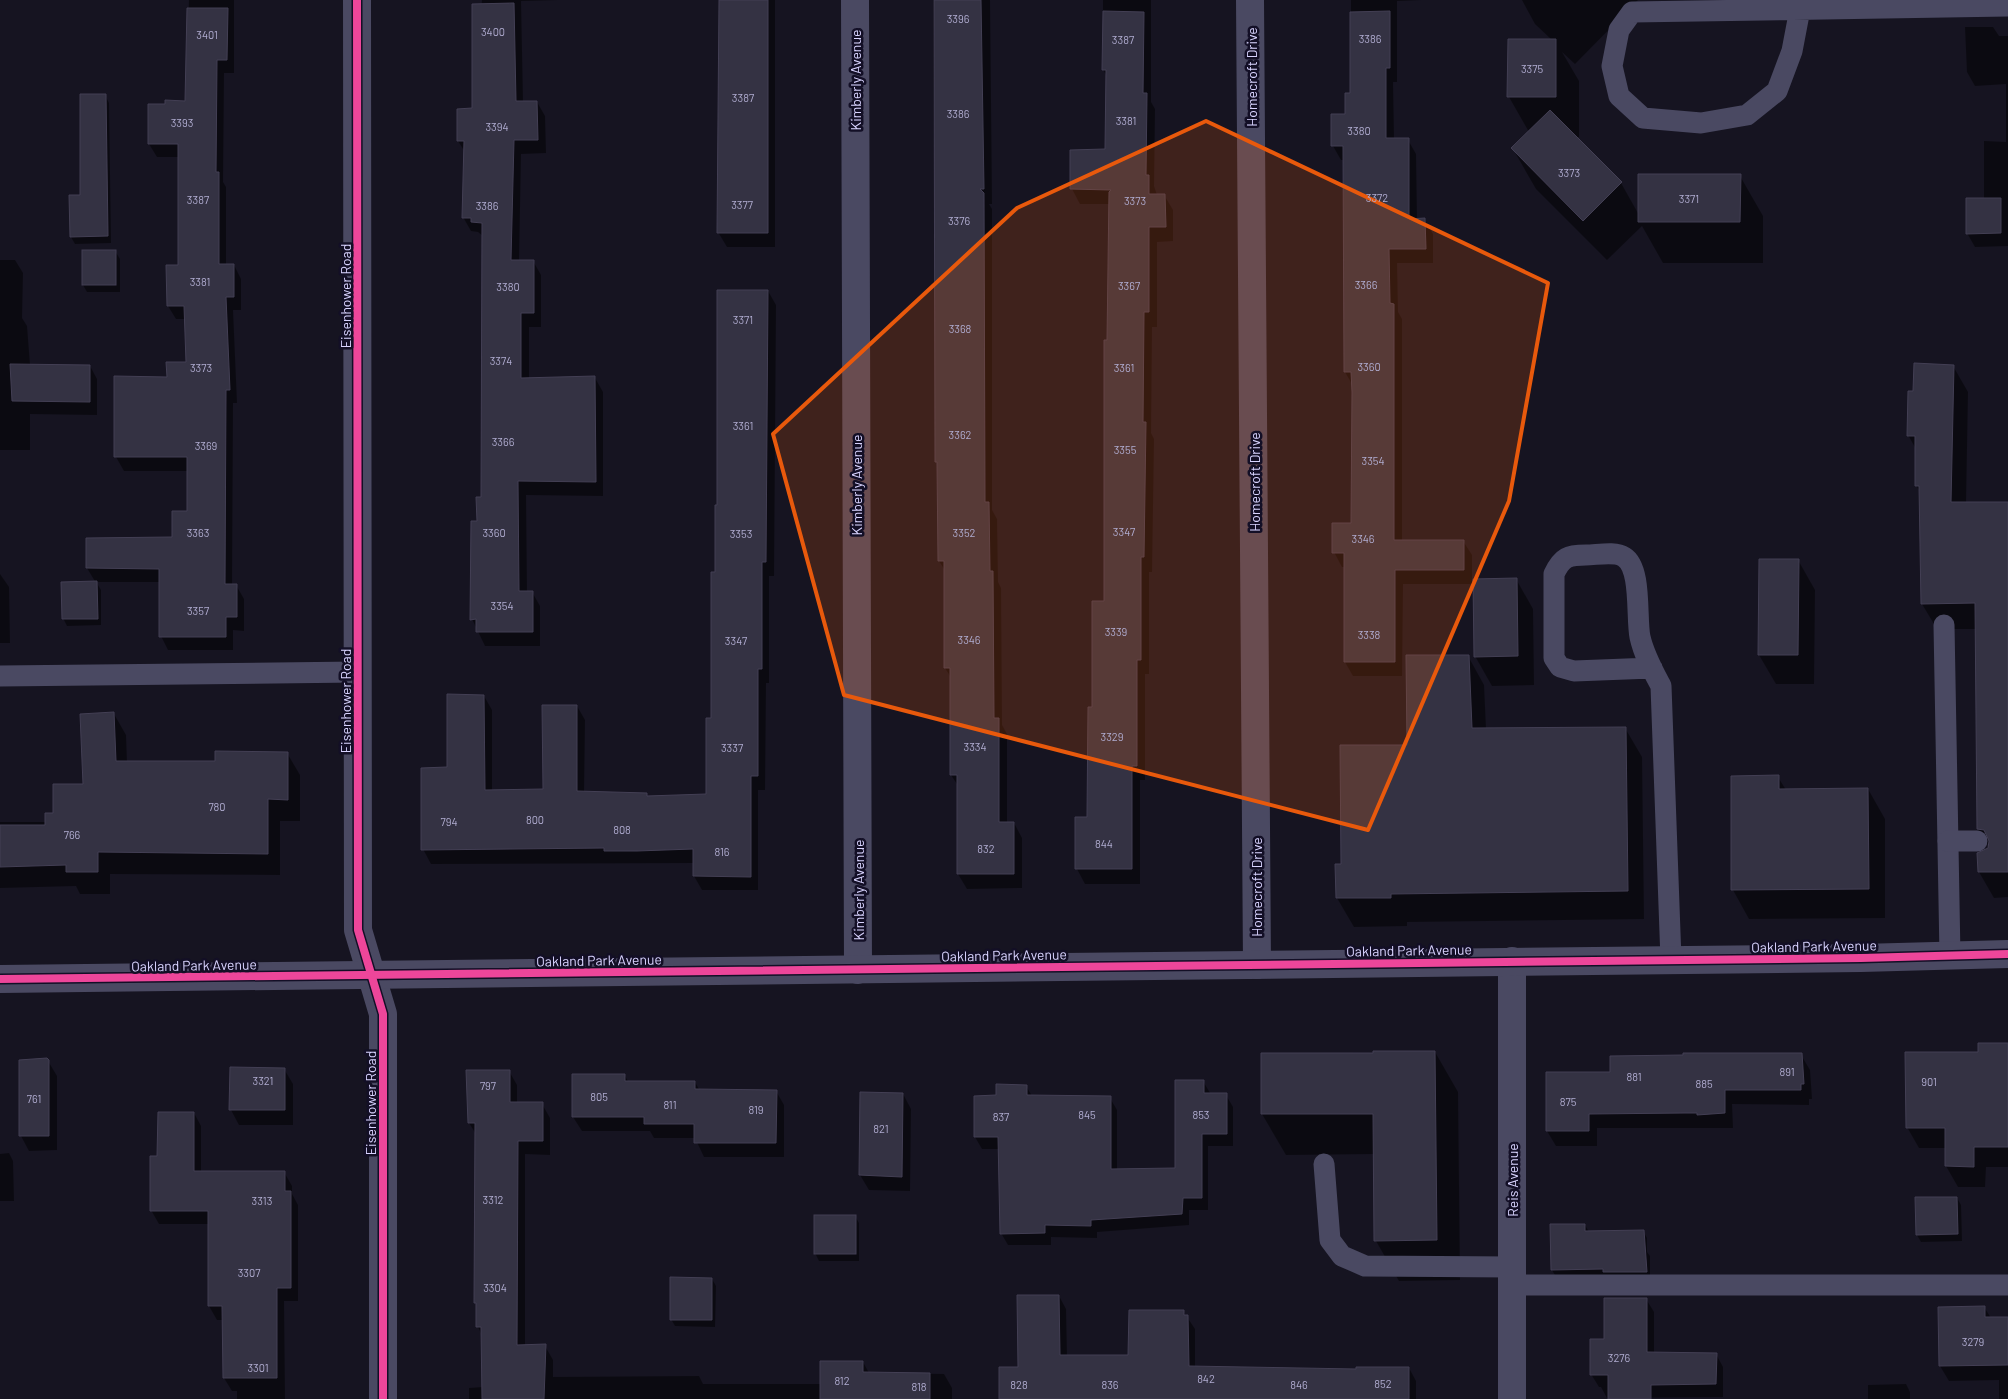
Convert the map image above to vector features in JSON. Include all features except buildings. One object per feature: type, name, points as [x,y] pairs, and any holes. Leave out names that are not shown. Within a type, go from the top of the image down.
[{"type":"street","name":"Eisenhower Road","points":[[357,0],[358,930],[383,1014],[383,1399]]},
{"type":"street","name":"Kimberly Avenue","points":[[855,0],[858,970]]},
{"type":"street","name":"Homecroft Drive","points":[[1250,0],[1257,965]]},
{"type":"street","name":"Oakland Park Avenue","points":[[0,979],[1671,960],[2008,954]]},
{"type":"street","name":"Reis Avenue","points":[[1512,961],[1512,1399]]},
{"type":"lane","points":[[1800,10],[1792,51],[1777,91],[1747,115],[1701,122],[1643,118],[1619,96],[1612,66],[1620,30],[1632,12],[2008,6]]},
{"type":"lane","points":[[1652,668],[1574,671],[1560,667],[1554,658],[1554,574],[1560,561],[1567,556],[1619,554],[1631,563],[1634,574],[1640,636],[1661,686],[1671,960]]},
{"type":"lane","points":[[1944,625],[1950,956]]},
{"type":"lane","points":[[0,676],[357,672]]},
{"type":"lane","points":[[1948,841],[1977,841]]},
{"type":"lane","points":[[1324,1164],[1330,1240],[1342,1256],[1366,1266],[1512,1276],[2008,1285]]},
{"type":"highlighted area","points":[[1206,121],[1548,283],[1509,501],[1368,830],[844,695],[773,434],[1017,208]]},
{"type":"cycle path","points":[[357,0],[358,930],[383,1014],[383,1399]]},
{"type":"cycle path","points":[[0,979],[1861,958],[2008,954]]}]
